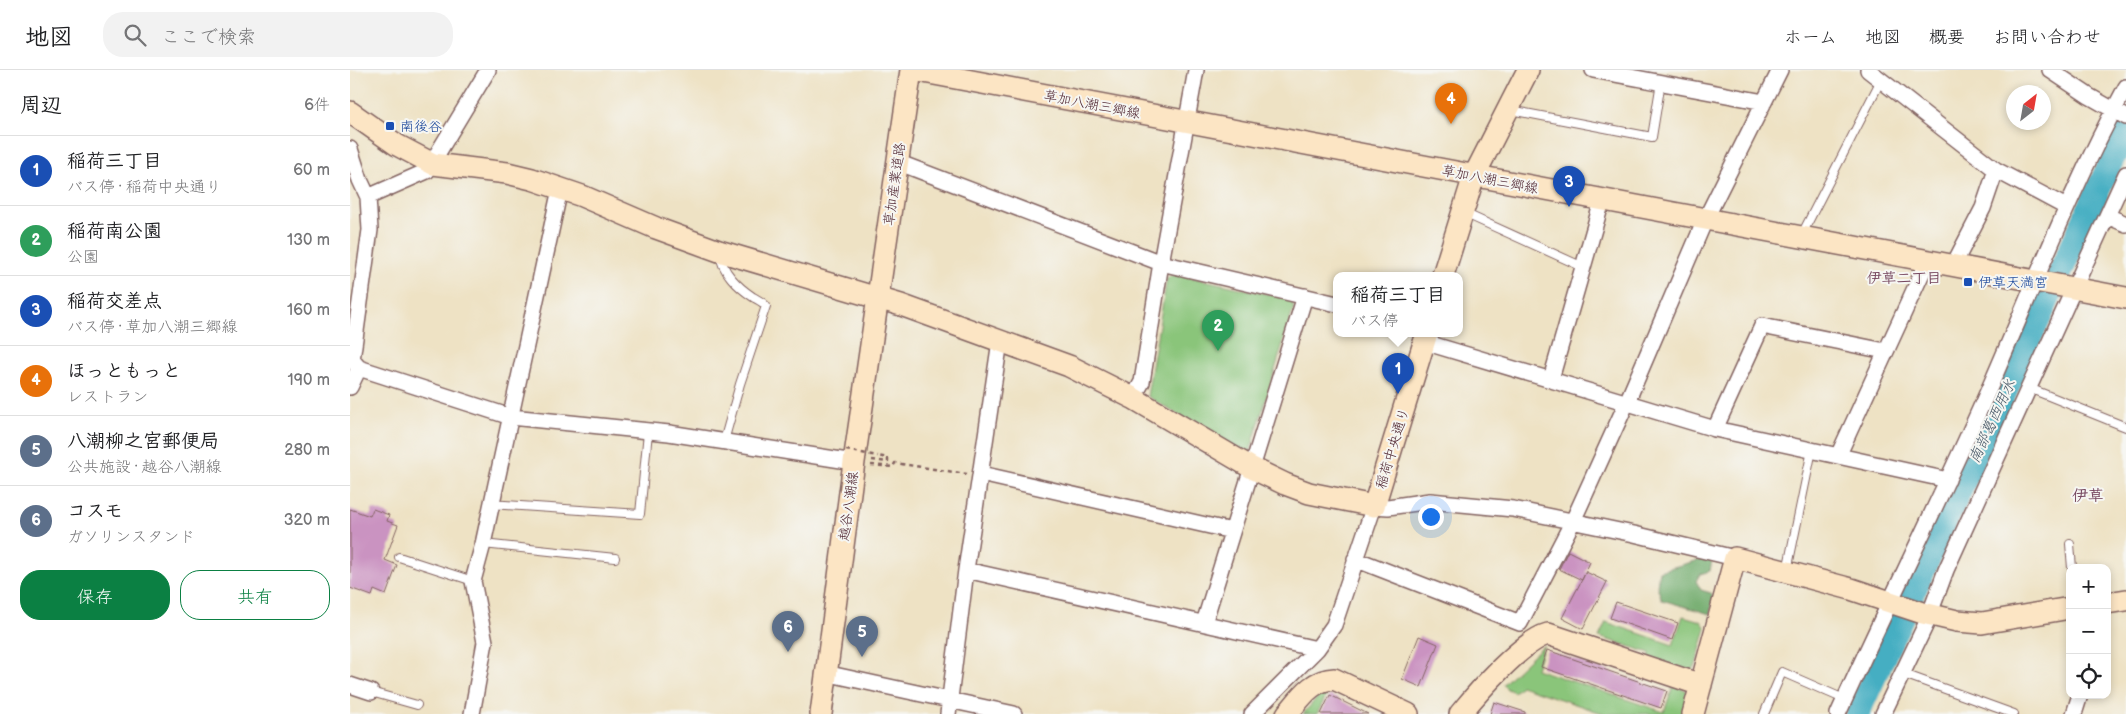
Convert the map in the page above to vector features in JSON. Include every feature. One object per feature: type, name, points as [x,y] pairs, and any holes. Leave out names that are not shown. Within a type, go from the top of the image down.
[{"type":"street","points":[[368,197],[427,171],[433,164],[488,70]]},
{"type":"street","name":"草加八潮三郷線","points":[[912,70],[2038,283],[2126,298]]},
{"type":"street","name":"草加産業道路","points":[[878,299],[912,70]]},
{"type":"street","points":[[1132,398],[1142,382],[1161,263],[1196,70]]},
{"type":"street","points":[[1444,272],[1474,176],[1528,70]]},
{"type":"street","points":[[1593,70],[1664,76],[1764,102]]},
{"type":"street","points":[[1355,559],[1520,623],[1573,521],[1627,402],[1705,220],[1780,70]]},
{"type":"street","points":[[2050,70],[2120,114]]},
{"type":"street","points":[[1879,74],[1996,170],[2066,207]]},
{"type":"street","points":[[1838,714],[1895,603],[1948,480],[2038,283],[2066,207],[2120,114],[2126,87]]},
{"type":"street","points":[[350,112],[397,145],[433,164],[507,173],[532,179],[719,251],[878,299],[1069,366],[1132,398],[1252,468],[1309,493],[1374,506],[1388,507],[1430,501],[1513,509],[1788,571],[1926,614],[1957,621],[1982,622],[2066,609]]},
{"type":"street","points":[[350,149],[360,180],[368,197],[370,230],[350,387]]},
{"type":"street","points":[[897,162],[1161,263],[1333,303]]},
{"type":"street","points":[[1953,266],[1983,208],[1996,170]]},
{"type":"street","points":[[1883,714],[1926,624],[1926,614],[2028,388],[2070,288],[2126,174]]},
{"type":"street","points":[[472,714],[485,642],[473,581],[483,544],[490,504],[511,417],[560,189]]},
{"type":"street","points":[[1551,379],[1602,201]]},
{"type":"street","points":[[2107,216],[2126,224]]},
{"type":"street","points":[[1838,456],[1927,262]]},
{"type":"street","points":[[1204,623],[1304,296]]},
{"type":"street","name":"越谷八潮線","points":[[821,714],[859,459],[878,299]]},
{"type":"street","points":[[1715,429],[1762,326],[1885,351]]},
{"type":"street","points":[[1425,337],[1551,379],[1715,429],[1948,480]]},
{"type":"street","name":"稲荷中央通り","points":[[1374,506],[1425,337]]},
{"type":"street","points":[[949,707],[966,570],[1000,341]]},
{"type":"street","points":[[354,360],[511,417],[724,441],[859,459]]},
{"type":"street","points":[[981,475],[1232,531]]},
{"type":"street","points":[[1252,714],[1317,649],[1334,625],[1374,506]]},
{"type":"street","points":[[1693,714],[1735,558]]},
{"type":"street","points":[[966,570],[1317,649]]},
{"type":"street","points":[[2111,602],[2126,600]]},
{"type":"street","points":[[1460,714],[1484,687],[1529,643],[1538,636],[1548,634],[1701,685]]},
{"type":"street","points":[[826,673],[949,707],[1014,714]]},
{"type":"street","points":[[1287,714],[1314,684],[1322,680],[1334,679],[1408,714]]},
{"type":"street","points":[[350,685],[371,692]]},
{"type":"street","points":[[2074,714],[2079,699]]},
{"type":"lane","points":[[1800,238],[1879,74]]},
{"type":"lane","points":[[1508,110],[1652,137],[1664,76]]},
{"type":"lane","points":[[1462,213],[1582,267]]},
{"type":"lane","points":[[719,251],[720,262],[729,275],[744,290],[766,306],[740,384],[724,441]]},
{"type":"lane","points":[[2028,388],[2126,427]]},
{"type":"lane","points":[[490,504],[640,514],[648,432]]},
{"type":"lane","points":[[1788,571],[1812,450]]},
{"type":"lane","points":[[483,544],[616,558]]},
{"type":"lane","points":[[2070,544],[2072,564]]},
{"type":"lane","points":[[399,557],[473,581]]},
{"type":"lane","points":[[1764,714],[1782,672],[1844,700]]},
{"type":"lane","points":[[1901,673],[2014,714]]},
{"type":"lane","points":[[371,692],[418,705]]},
{"type":"path","points":[[878,456],[888,458],[888,462],[859,459],[878,456]]},
{"type":"path","points":[[859,459],[894,467],[895,463],[981,475]]},
{"type":"green space","points":[[1176,274],[1290,299],[1294,307],[1250,452],[1244,455],[1147,396],[1167,278]]},
{"type":"green space","points":[[1703,559],[1712,560],[1710,571],[1700,574],[1696,581],[1701,590],[1711,593],[1714,597],[1710,614],[1662,600],[1657,586],[1659,571]]},
{"type":"green space","points":[[1683,616],[1701,621],[1706,628],[1696,665],[1690,674],[1649,659],[1650,653],[1599,637],[1606,622],[1673,645]]},
{"type":"green space","points":[[1544,645],[1536,669],[1664,712],[1673,686],[1686,690],[1689,697],[1684,714],[1605,714],[1521,686],[1514,692],[1507,689],[1503,684]]},
{"type":"green space","points":[[1329,691],[1317,714],[1303,714],[1321,693]]},
{"type":"building","points":[[350,509],[370,516],[373,509],[389,515],[387,521],[398,525],[385,560],[397,565],[386,595],[374,590],[372,596],[350,588]]},
{"type":"building","points":[[1568,551],[1590,562],[1582,580],[1559,569]]},
{"type":"building","points":[[1586,572],[1607,582],[1583,629],[1562,618]]},
{"type":"building","points":[[1616,602],[1678,623],[1672,640],[1610,618]]},
{"type":"building","points":[[1419,636],[1438,644],[1421,687],[1402,679]]},
{"type":"building","points":[[1547,650],[1667,691],[1661,708],[1541,667]]},
{"type":"building","points":[[1330,695],[1368,714],[1321,714]]},
{"type":"building","points":[[1494,702],[1525,712],[1525,714],[1490,714]]},
{"type":"waterway","name":"南部葛西用水","points":[[1857,714],[2126,129]]},
{"type":"place","name":"ほっともっと","points":[[1451,124]]},
{"type":"place","name":"南後谷","points":[[390,126]]},
{"type":"place","name":"稲荷交差点","points":[[1569,207]]},
{"type":"place","name":"伊草天満宮","points":[[1968,282]]},
{"type":"place","name":"稲荷南公園","points":[[1218,351]]},
{"type":"place","name":"稲荷三丁目","points":[[1398,394]]},
{"type":"place","name":"コスモ","points":[[788,652]]},
{"type":"place","name":"八潮柳之宮郵便局","points":[[862,657]]},
{"type":"district","name":"伊草二丁目","points":[[1904,278]]},
{"type":"district","name":"伊草","points":[[2088,495]]}]
